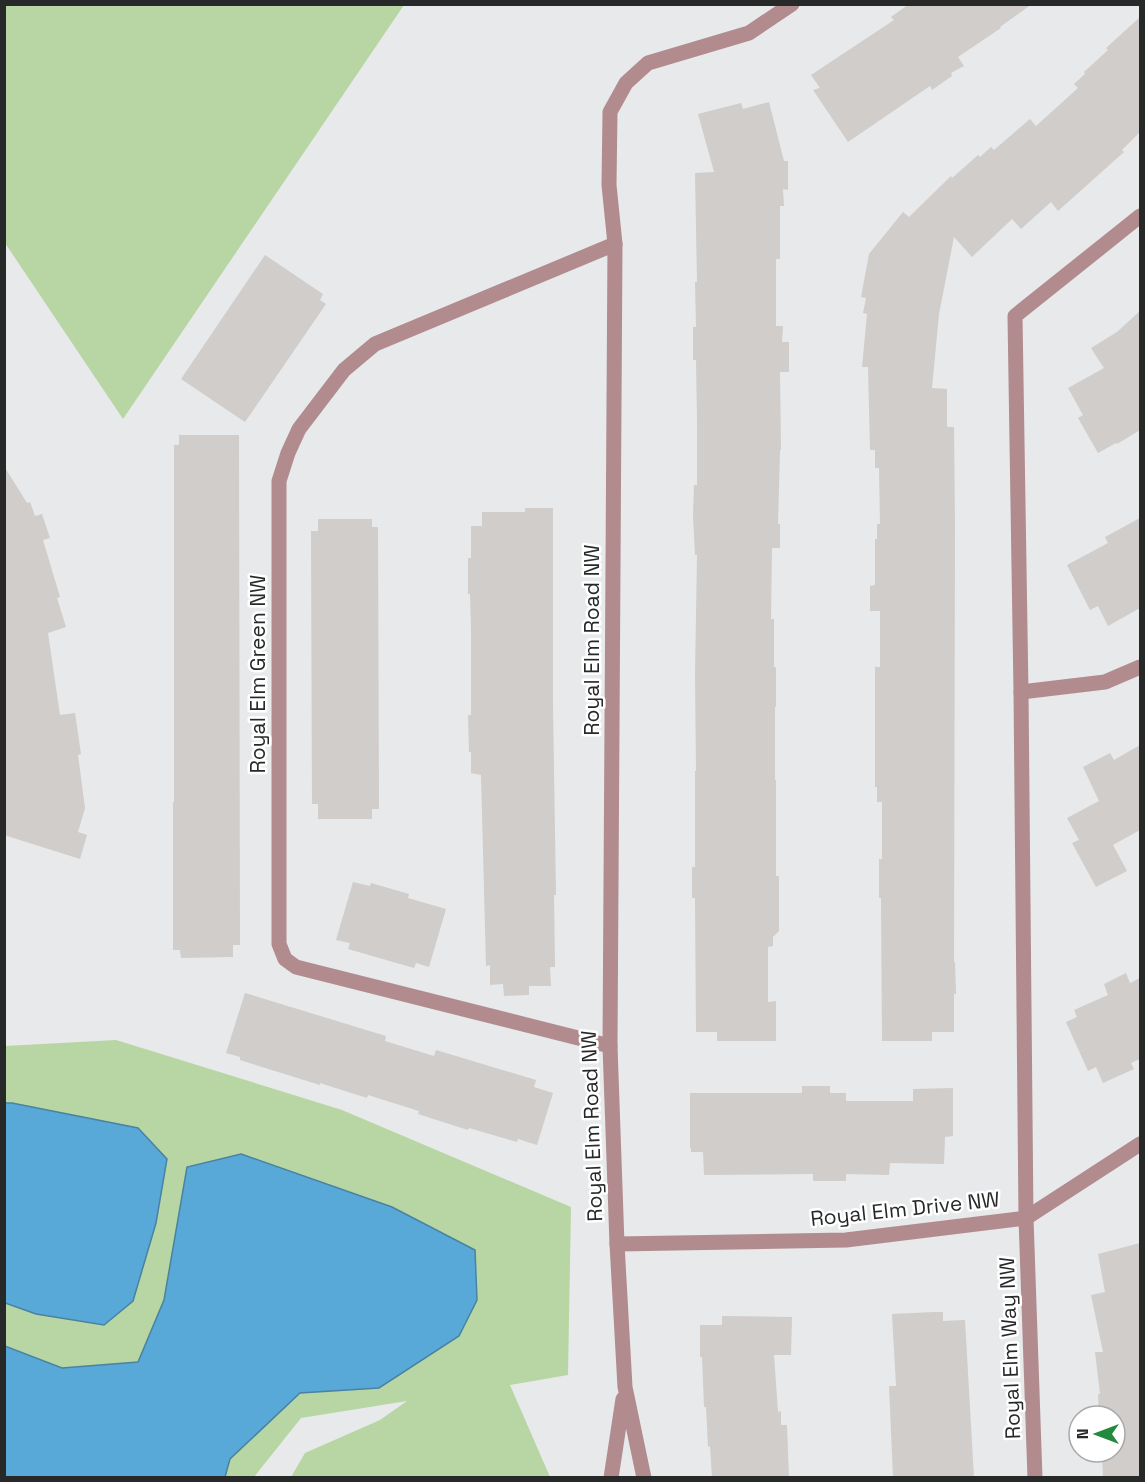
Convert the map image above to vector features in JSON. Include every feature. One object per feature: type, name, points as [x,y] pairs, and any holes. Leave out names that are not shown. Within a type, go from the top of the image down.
[{"type":"street","name":"Royal Elm Road NW","points":[[644,1478],[625,1387],[610,1046],[615,244],[609,185],[610,112],[626,83],[648,63],[749,33],[792,4]]},
{"type":"street","points":[[1026,1218],[1015,316],[1140,216]]},
{"type":"street","name":"Royal Elm Green NW","points":[[610,1046],[296,967],[285,959],[279,944],[279,481],[299,429],[345,370],[375,344],[615,244]]},
{"type":"street","points":[[1021,692],[1105,682],[1140,667]]},
{"type":"street","name":"Royal Elm Drive NW","points":[[617,1244],[846,1240],[1026,1218],[1140,1144]]},
{"type":"street","name":"Royal Elm Way NW","points":[[1026,1218],[1035,1478]]},
{"type":"street","name":"Royal Elm Road NW","points":[[611,1478],[625,1387]]},
{"type":"green space","points":[[4,5],[404,5],[123,419],[5,243]]},
{"type":"green space","points":[[116,1040],[342,1110],[571,1207],[568,1375],[510,1385],[550,1477],[291,1477],[305,1453],[380,1420],[407,1401],[301,1418],[254,1477],[5,1478],[5,1046]]},
{"type":"water","points":[[4,1103],[138,1128],[167,1159],[156,1223],[133,1301],[104,1325],[36,1314],[5,1303]]},
{"type":"water","points":[[241,1154],[392,1207],[475,1250],[477,1300],[459,1336],[379,1388],[300,1393],[230,1459],[225,1477],[5,1477],[5,1346],[62,1368],[138,1362],[164,1300],[187,1167]]},
{"type":"building","points":[[909,4],[1032,4],[958,57],[964,66],[951,73],[952,76],[932,90],[930,86],[848,142],[813,90],[820,88],[811,75],[894,20],[891,17]]},
{"type":"building","points":[[1140,17],[1140,132],[1122,150],[1124,152],[1058,211],[1051,202],[1021,229],[1012,219],[972,257],[954,237],[939,314],[932,388],[947,389],[947,427],[954,427],[954,962],[956,994],[954,994],[954,1032],[932,1032],[932,1041],[882,1041],[879,859],[882,859],[882,802],[877,802],[877,787],[875,787],[875,667],[880,667],[880,611],[870,611],[870,586],[875,585],[875,539],[877,539],[877,524],[880,524],[879,468],[875,468],[875,450],[870,450],[868,367],[862,367],[867,314],[863,313],[866,298],[861,297],[869,254],[903,212],[909,217],[951,176],[952,178],[978,155],[980,157],[991,147],[994,150],[1030,119],[1036,126],[1078,88],[1074,84],[1085,74],[1084,72]]},
{"type":"building","points":[[769,102],[784,161],[788,161],[788,190],[783,189],[784,206],[780,206],[780,259],[776,259],[776,326],[783,326],[782,342],[789,342],[789,372],[780,372],[781,450],[778,524],[780,524],[780,548],[772,548],[771,619],[774,619],[774,667],[776,667],[776,876],[779,876],[779,931],[773,937],[773,946],[768,947],[768,1002],[776,1001],[776,1041],[717,1041],[717,1032],[696,1032],[695,898],[692,898],[692,867],[695,867],[697,555],[695,555],[693,515],[694,485],[697,485],[696,360],[693,360],[693,327],[696,327],[695,282],[697,282],[695,173],[714,172],[698,114],[741,103],[743,109]]},
{"type":"building","points":[[265,255],[323,294],[320,300],[326,304],[245,422],[181,379]]},
{"type":"building","points":[[1140,311],[1140,430],[1098,453],[1078,418],[1083,415],[1068,388],[1104,368],[1091,348],[1117,332]]},
{"type":"building","points":[[179,435],[239,435],[240,945],[233,945],[233,957],[181,958],[180,950],[173,950],[174,445],[179,445]]},
{"type":"building","points":[[4,466],[27,503],[30,502],[35,516],[42,514],[50,538],[43,540],[60,597],[57,598],[66,627],[48,633],[60,715],[75,713],[81,754],[78,755],[85,808],[78,832],[87,835],[80,859],[4,835]]},
{"type":"building","points":[[525,508],[553,508],[555,967],[550,967],[551,986],[529,986],[529,995],[504,996],[503,984],[490,985],[490,965],[486,966],[481,775],[471,773],[471,752],[469,752],[471,627],[468,558],[471,558],[471,526],[482,526],[482,512],[525,512]]},
{"type":"building","points":[[1140,518],[1140,608],[1108,626],[1098,606],[1090,610],[1067,565],[1108,543],[1105,537]]},
{"type":"building","points":[[318,519],[372,519],[372,527],[378,527],[379,809],[372,809],[372,819],[318,819],[318,804],[312,804],[311,531],[318,531]]},
{"type":"building","points":[[1140,745],[1140,830],[1113,845],[1127,871],[1096,887],[1072,843],[1079,840],[1067,818],[1099,801],[1083,767],[1110,753],[1114,760]]},
{"type":"building","points":[[353,882],[370,886],[371,883],[409,894],[408,898],[446,909],[429,967],[416,963],[414,968],[348,949],[350,943],[336,940]]},
{"type":"building","points":[[1126,973],[1130,983],[1140,978],[1140,1059],[1131,1063],[1134,1069],[1103,1083],[1096,1067],[1088,1071],[1066,1022],[1077,1017],[1074,1010],[1108,995],[1104,984]]},
{"type":"building","points":[[245,993],[386,1036],[385,1041],[434,1056],[436,1050],[536,1080],[534,1087],[553,1093],[537,1145],[518,1139],[517,1142],[469,1128],[468,1130],[418,1114],[419,1111],[368,1095],[367,1098],[320,1083],[320,1085],[240,1060],[240,1057],[226,1053]]},
{"type":"building","points":[[802,1086],[830,1086],[830,1093],[846,1093],[846,1101],[913,1101],[913,1089],[953,1088],[953,1136],[945,1137],[944,1164],[890,1163],[889,1175],[846,1174],[846,1181],[813,1181],[813,1174],[704,1175],[703,1152],[691,1152],[690,1148],[690,1093],[802,1093]]},
{"type":"building","points":[[1140,1243],[1140,1478],[1103,1478],[1102,1464],[1127,1464],[1127,1404],[1098,1404],[1098,1394],[1100,1394],[1095,1352],[1103,1352],[1091,1295],[1105,1292],[1098,1254]]},
{"type":"building","points":[[943,1312],[943,1321],[965,1320],[974,1478],[893,1478],[889,1386],[896,1386],[892,1314]]},
{"type":"building","points":[[722,1316],[792,1317],[791,1355],[774,1355],[778,1412],[781,1411],[781,1425],[787,1425],[789,1478],[712,1478],[706,1407],[704,1407],[702,1357],[700,1357],[700,1325],[722,1325]]}]
